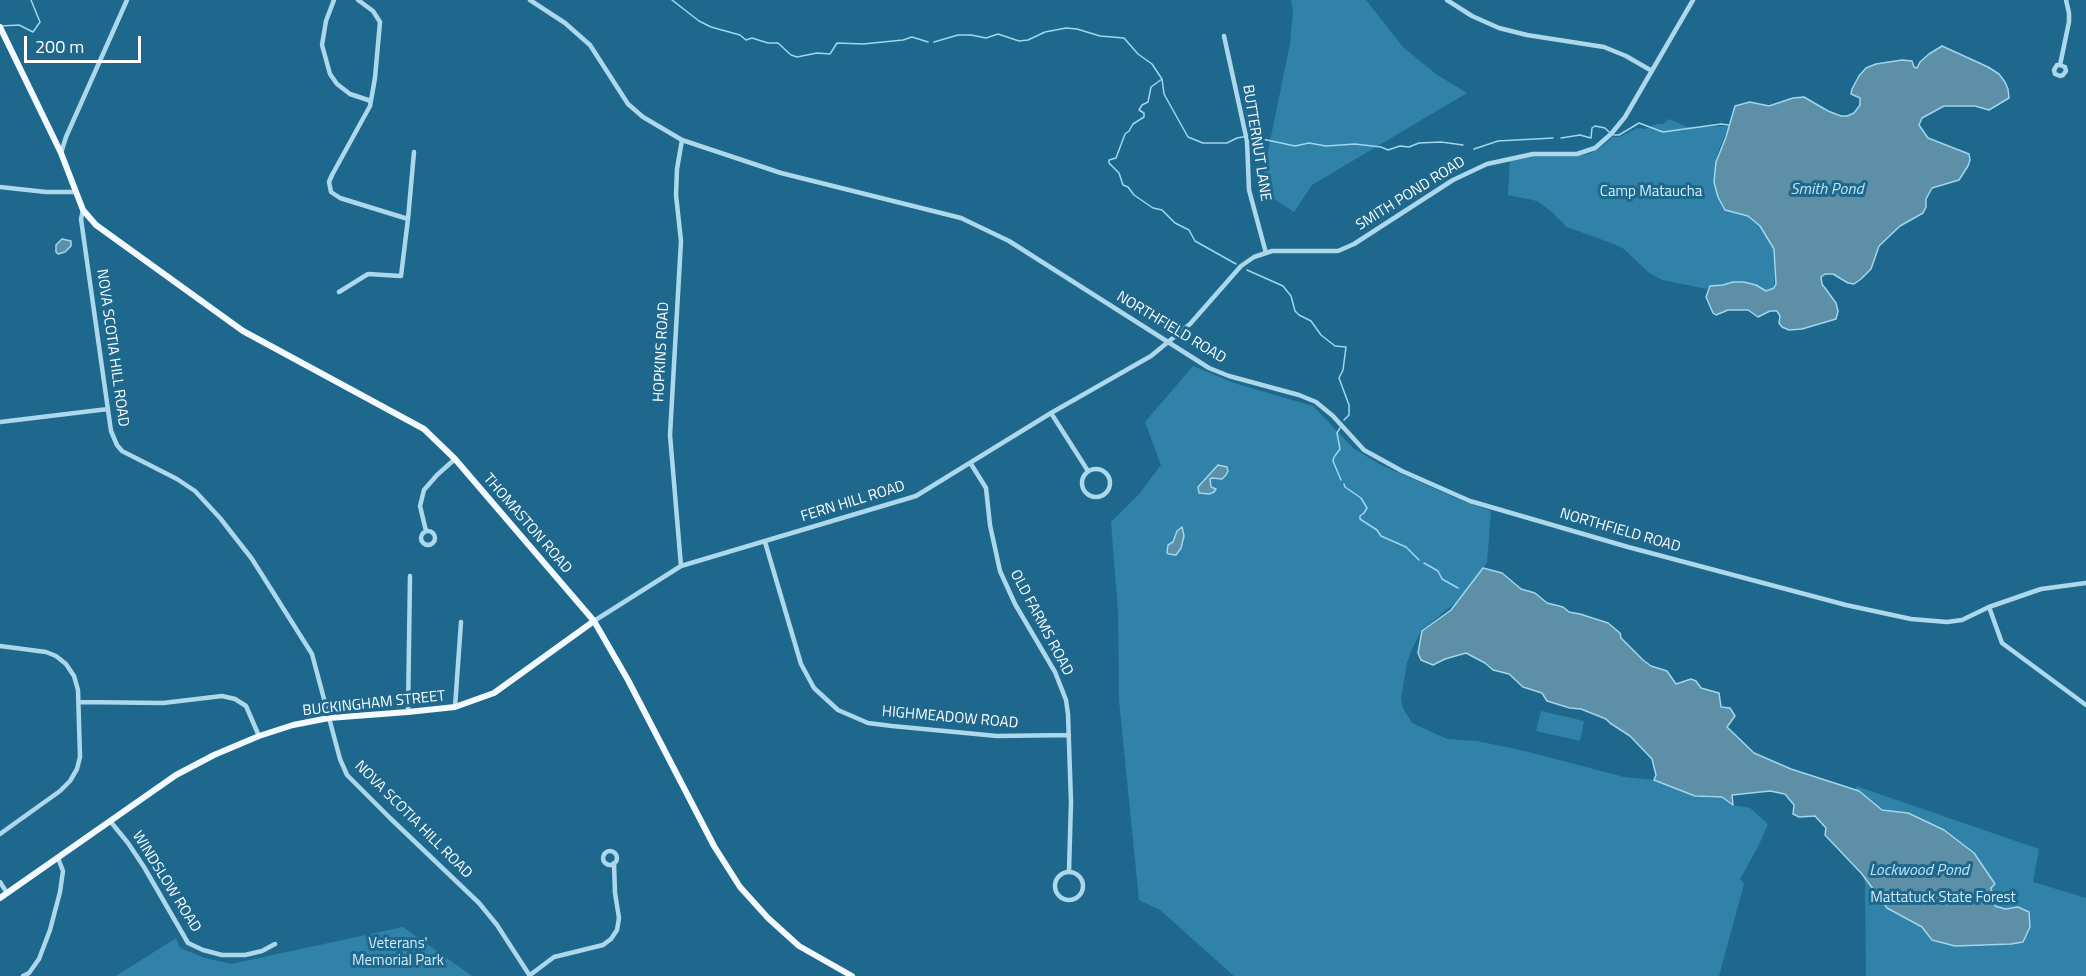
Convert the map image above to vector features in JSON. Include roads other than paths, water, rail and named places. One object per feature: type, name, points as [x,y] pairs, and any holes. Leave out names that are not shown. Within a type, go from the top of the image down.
[{"type":"main road","name":"THOMASTON ROAD","points":[[1,31],[61,153],[83,210],[96,225],[243,331],[424,429],[455,459],[594,621],[628,680],[714,846],[740,887],[768,918],[800,946],[852,976]]},
{"type":"main road","name":"BUCKINGHAM STREET","points":[[0,898],[176,776],[214,755],[293,725],[329,718],[455,707],[494,693],[594,621]]},
{"type":"street","points":[[61,153],[127,0]]},
{"type":"street","points":[[334,0],[322,45],[330,74],[337,84],[350,94],[371,101]]},
{"type":"street","points":[[358,0],[373,11],[381,28],[371,101],[368,112],[329,182],[331,192],[340,198],[408,219]]},
{"type":"street","name":"NORTHFIELD ROAD","points":[[530,0],[565,23],[590,45],[628,104],[643,117],[682,140],[763,168],[961,218],[1009,241],[1217,372],[1316,402],[1333,416],[1364,450],[1402,471],[1470,501],[1628,547],[1846,605],[1911,619],[1954,622],[2041,589],[2086,583]]},
{"type":"street","points":[[1447,0],[1472,16],[1499,28],[1527,35],[1604,47],[1652,71]]},
{"type":"street","name":"SMITH POND ROAD","points":[[1169,343],[1197,317],[1241,266],[1254,257],[1266,253],[1338,251],[1354,244],[1445,184],[1487,164],[1533,154],[1577,154],[1599,146],[1617,126],[1693,0]]},
{"type":"street","points":[[2060,64],[2069,22],[2066,0]]},
{"type":"street","name":"BUTTERNUT LANE","points":[[1224,36],[1246,136],[1249,190],[1266,253]]},
{"type":"street","points":[[52,134],[66,137]]},
{"type":"street","name":"HOPKINS ROAD","points":[[681,566],[670,435],[681,242],[676,169],[682,140]]},
{"type":"street","points":[[339,292],[368,274],[398,277],[402,273],[414,152]]},
{"type":"street","points":[[0,187],[46,192],[76,192]]},
{"type":"street","name":"NOVA SCOTIA HILL ROAD","points":[[83,210],[81,219],[111,431],[117,445],[122,451],[177,479],[195,491],[220,518],[252,559],[312,654],[340,759],[347,775],[479,903],[497,925],[530,976]]},
{"type":"street","name":"FERN HILL ROAD","points":[[594,621],[681,566],[916,496],[1051,413],[1151,356],[1169,343]]},
{"type":"street","points":[[0,422],[108,409]]},
{"type":"street","points":[[1051,413],[1088,471]]},
{"type":"street","points":[[426,531],[420,506],[424,490],[436,474],[455,459]]},
{"type":"street","name":"OLD FARMS ROAD","points":[[971,464],[986,488],[990,525],[1000,570],[1015,604],[1062,687],[1066,700],[1071,802],[1069,871]]},
{"type":"street","points":[[1099,469],[1108,475],[1110,486],[1104,495],[1094,497],[1083,490],[1082,478],[1088,471],[1099,469]]},
{"type":"street","name":"HIGHMEADOW ROAD","points":[[765,542],[801,664],[814,688],[837,710],[868,723],[892,726],[997,736],[1069,735]]},
{"type":"street","points":[[408,712],[410,576]]},
{"type":"street","points":[[1989,607],[2002,643],[2086,705]]},
{"type":"street","points":[[455,707],[461,622]]},
{"type":"street","points":[[0,646],[46,652],[57,656],[66,664],[74,676],[79,702],[80,757],[77,769],[70,781],[60,791],[0,834]]},
{"type":"street","points":[[79,702],[163,703],[222,696],[235,699],[246,706],[259,736]]},
{"type":"street","name":"WINDSLOW ROAD","points":[[110,821],[144,867],[188,943],[222,955],[245,955],[262,951],[275,944]]},
{"type":"street","points":[[23,976],[29,973],[39,959],[50,930],[63,871],[58,858]]},
{"type":"street","points":[[530,976],[554,957],[603,945],[611,939],[617,930],[619,918],[614,863]]},
{"type":"street","name":"OLD FARMS ROAD","points":[[1069,871],[1078,875],[1083,886],[1077,897],[1069,900],[1060,897],[1054,885],[1058,876],[1069,871]]},
{"type":"street","points":[[0,882],[7,893]]},
{"type":"water","name":"Smith Pond","points":[[1942,46],[1999,74],[2008,89],[2009,98],[1989,110],[1975,106],[1944,106],[1922,118],[1919,125],[1928,138],[1969,154],[1968,166],[1959,180],[1932,188],[1926,199],[1923,213],[1900,226],[1879,246],[1871,269],[1854,284],[1833,274],[1825,274],[1821,277],[1822,284],[1836,303],[1838,311],[1836,319],[1802,329],[1789,330],[1779,323],[1780,316],[1777,311],[1770,311],[1758,317],[1748,310],[1728,310],[1716,315],[1713,313],[1706,297],[1710,286],[1744,282],[1766,291],[1774,288],[1776,284],[1774,249],[1760,226],[1748,216],[1725,210],[1714,182],[1716,162],[1735,106],[1750,102],[1769,106],[1804,97],[1828,111],[1847,116],[1854,113],[1860,105],[1860,98],[1851,94],[1859,76],[1866,68],[1902,60],[1912,61],[1914,67],[1917,68],[1929,54]]},
{"type":"water","points":[[62,239],[71,241],[71,246],[65,252],[58,254],[56,245]]},
{"type":"water","points":[[1218,465],[1227,467],[1226,475],[1222,479],[1210,479],[1211,487],[1216,489],[1214,492],[1199,493],[1198,487]]},
{"type":"water","points":[[1182,527],[1184,536],[1181,548],[1176,555],[1167,553],[1168,545],[1173,542],[1177,531]]},
{"type":"water","name":"Lockwood Pond","points":[[1483,568],[1502,573],[1521,589],[1535,593],[1547,603],[1608,623],[1620,633],[1621,638],[1643,660],[1651,666],[1667,671],[1676,684],[1691,679],[1696,681],[1701,688],[1719,693],[1721,707],[1730,708],[1735,716],[1727,727],[1754,753],[1791,769],[1859,791],[1882,810],[1908,813],[1944,830],[1974,853],[1995,884],[1991,888],[1995,906],[2005,909],[2018,907],[2029,912],[2030,927],[2023,942],[1955,946],[1932,940],[1922,927],[1887,908],[1862,874],[1825,835],[1826,828],[1815,816],[1799,817],[1793,814],[1794,805],[1785,794],[1770,791],[1732,795],[1733,805],[1722,797],[1695,796],[1654,780],[1656,775],[1652,759],[1630,736],[1606,719],[1581,709],[1547,701],[1542,693],[1523,687],[1509,674],[1493,670],[1466,653],[1433,665],[1421,660],[1418,653],[1422,631],[1451,610]]},
{"type":"waterway","points":[[1,26],[19,25],[33,32],[40,22],[31,0]]},
{"type":"waterway","points":[[672,0],[699,21],[711,27],[740,35],[746,40],[752,38],[768,43],[778,43],[791,55],[797,57],[817,53],[830,54],[837,43],[863,44],[912,37],[928,42]]},
{"type":"waterway","points":[[934,42],[958,35],[986,38],[998,34],[1019,41],[1066,28],[1100,36],[1124,38],[1138,54],[1152,64],[1162,79],[1164,94],[1188,137],[1203,143],[1227,143],[1248,136],[1295,146],[1309,143],[1326,146],[1355,144],[1388,150],[1419,143],[1441,142],[1463,145]]},
{"type":"waterway","points":[[1162,79],[1151,87],[1148,102],[1139,110],[1144,113],[1144,117],[1133,124],[1125,134],[1116,158],[1109,160],[1109,163],[1119,173],[1123,185],[1128,187],[1134,195],[1153,208],[1162,210],[1175,223],[1189,230],[1195,241],[1236,264]]},
{"type":"waterway","points":[[1614,135],[1619,135],[1639,123],[1663,132],[1721,124],[1729,125]]},
{"type":"waterway","points":[[1561,138],[1580,135],[1591,138],[1592,128],[1595,126],[1605,128],[1609,132]]},
{"type":"waterway","points":[[1474,149],[1498,141],[1553,138]]},
{"type":"waterway","points":[[1247,270],[1283,286],[1291,296],[1295,311],[1299,315],[1311,321],[1321,335],[1335,346],[1346,347],[1343,370],[1339,378],[1349,405],[1349,415],[1344,420]]},
{"type":"waterway","points":[[1340,428],[1337,433],[1340,449],[1333,461],[1341,480]]},
{"type":"waterway","points":[[1344,484],[1361,498],[1367,508],[1360,519],[1377,530],[1381,536],[1406,547],[1419,560]]},
{"type":"waterway","points":[[1424,563],[1438,571],[1442,579],[1458,588]]},
{"type":"park label","name":"Camp Mataucha","points":[[1651,192]]},
{"type":"park label","name":"Mattatuck State Forest","points":[[1943,898]]},
{"type":"park label","name":"Veterans' Memorial Park","points":[[398,952]]}]
